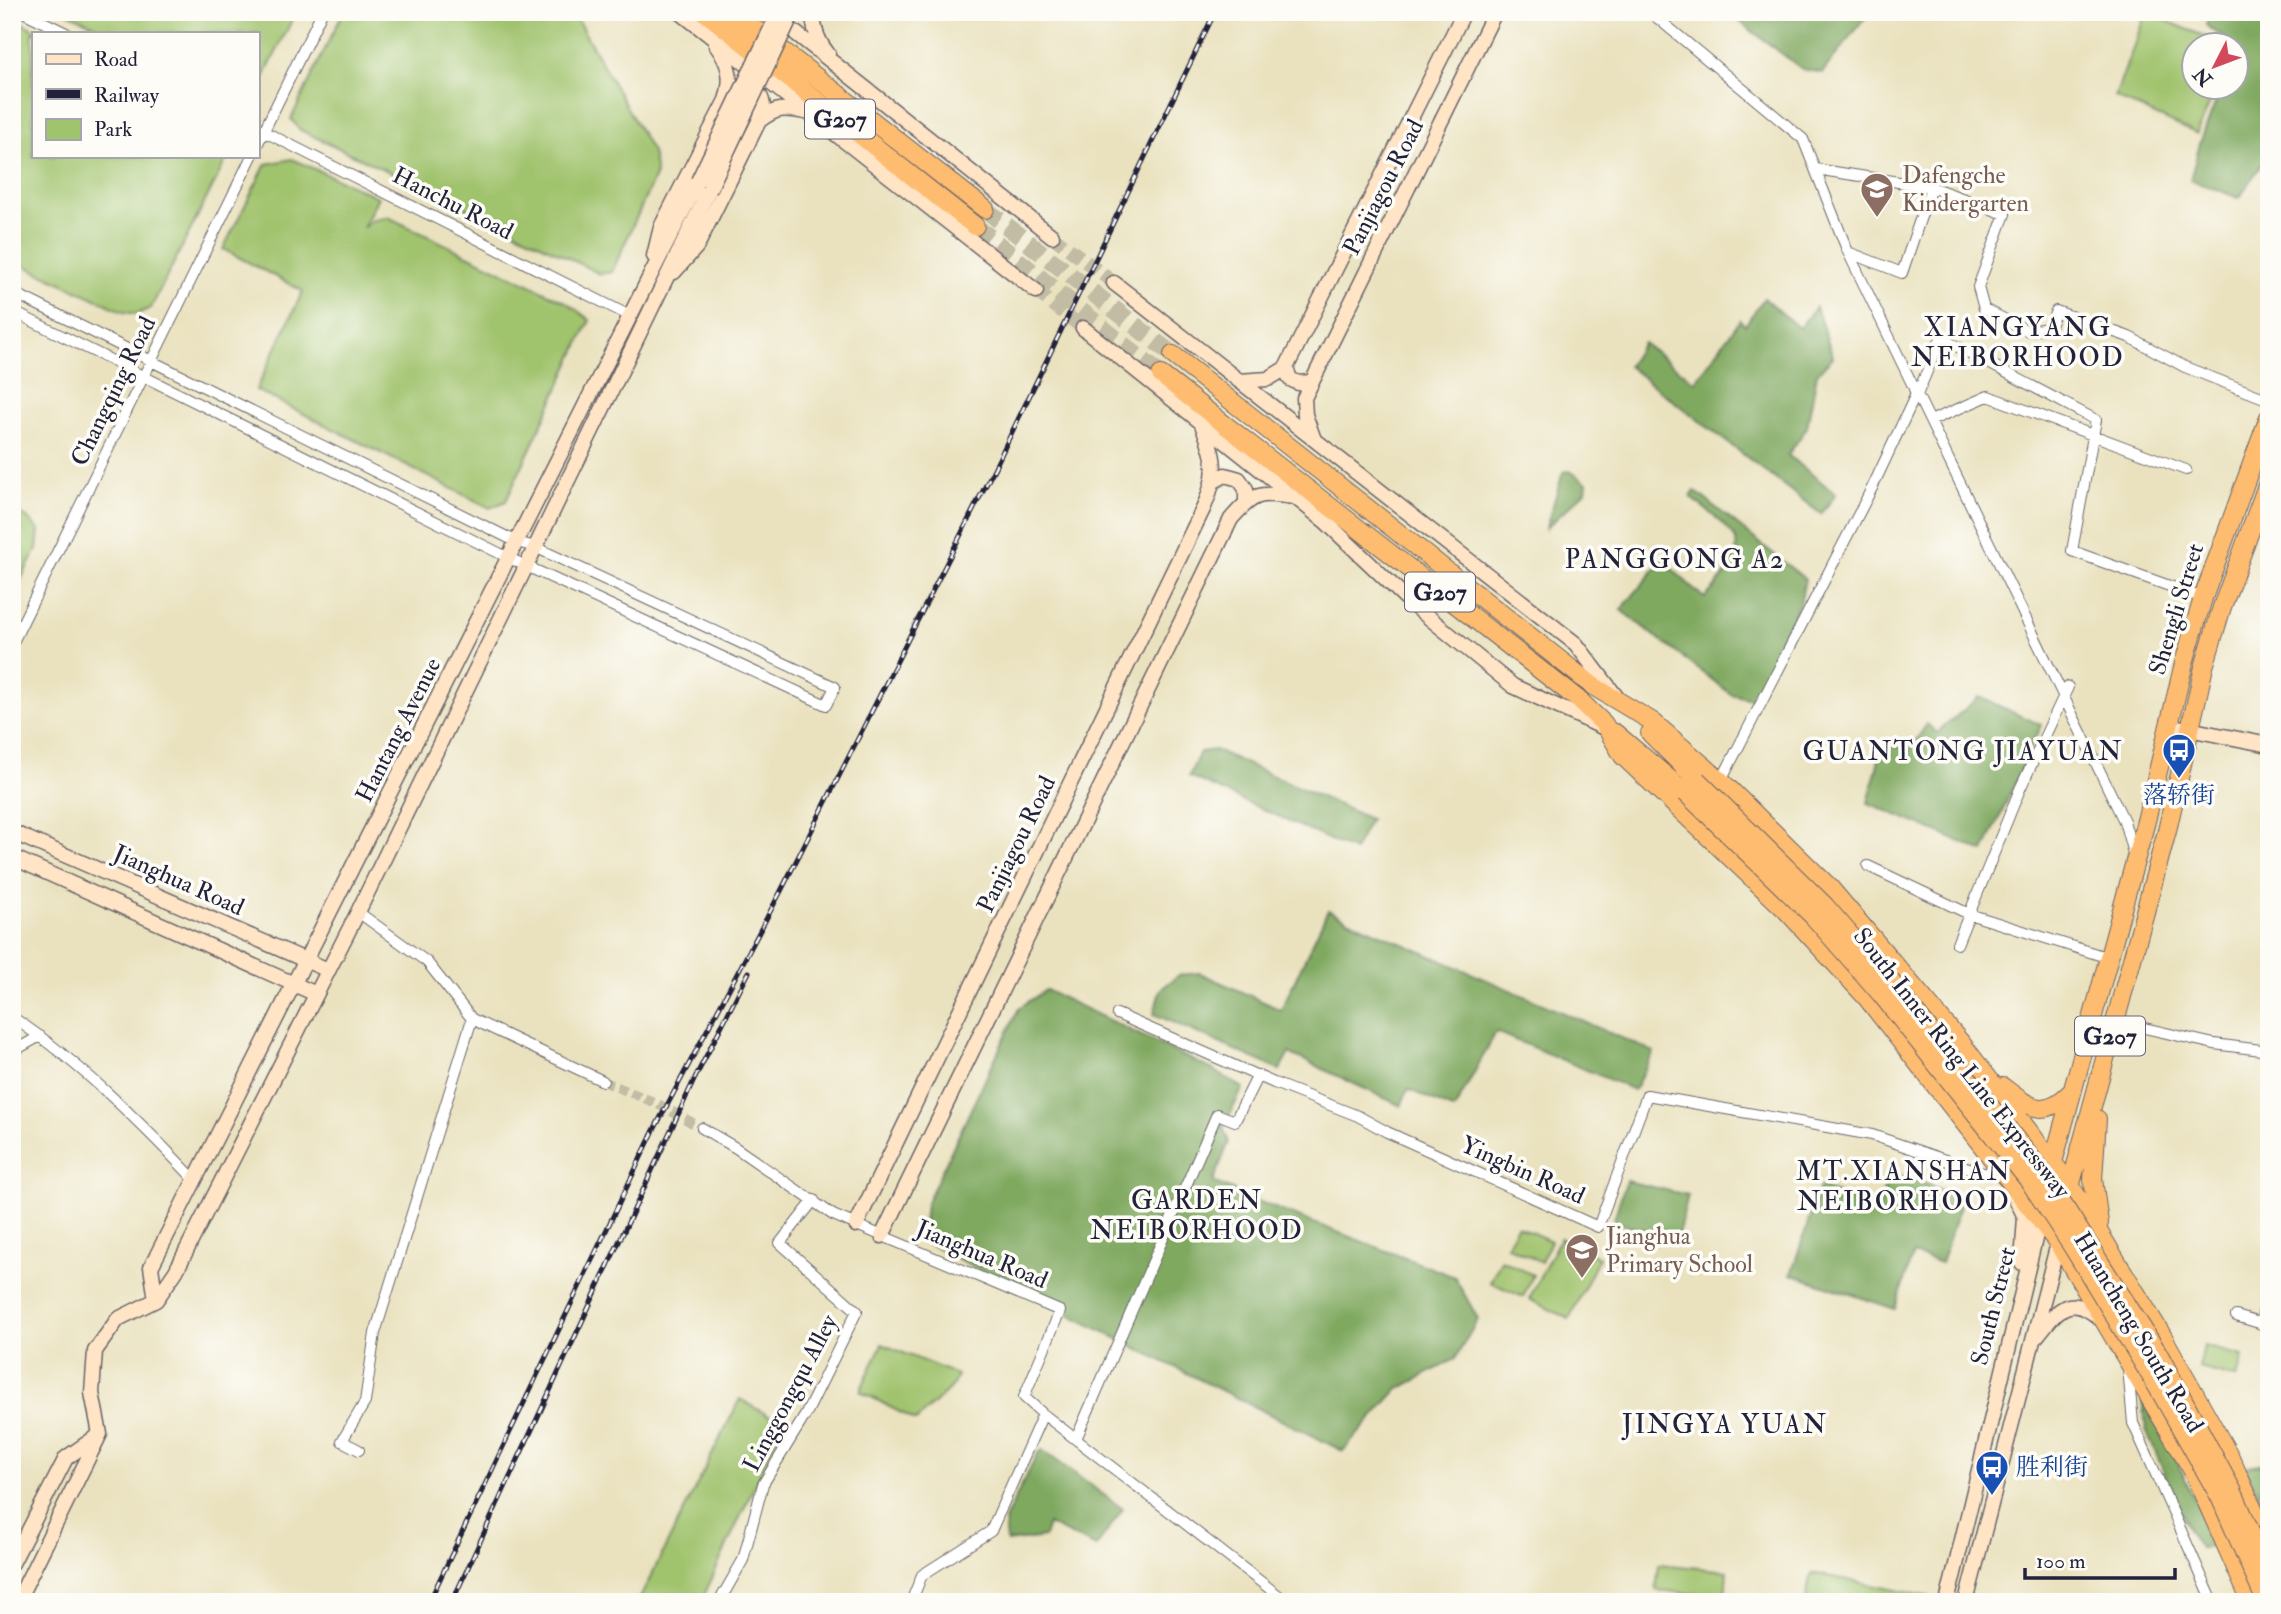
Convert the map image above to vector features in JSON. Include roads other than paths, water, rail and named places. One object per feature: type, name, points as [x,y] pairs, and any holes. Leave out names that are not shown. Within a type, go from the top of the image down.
[{"type":"highway","name":"G207","points":[[705,12],[975,226]]},
{"type":"highway","name":"G207","points":[[733,12],[985,209]]},
{"type":"highway","name":"South Inner Ring Line Expressway","points":[[1173,355],[1593,686],[1653,722],[1721,781]]},
{"type":"highway","name":"South Inner Ring Line Expressway","points":[[1161,375],[1580,701],[1606,727],[1692,786],[1825,906],[1892,983],[2042,1171],[2158,1353],[2232,1492],[2269,1574]]},
{"type":"highway","name":"Shengli Street","points":[[2146,821],[2168,725],[2203,598],[2269,417]]},
{"type":"highway","name":"South Street","points":[[2059,1242],[2070,1185],[2167,831],[2204,667],[2222,607],[2269,480]]},
{"type":"highway","name":"South Inner Ring Line Expressway","points":[[1621,703],[1692,786],[1813,916],[1881,994],[2030,1182],[2074,1249],[2220,1497],[2266,1602]]},
{"type":"highway","name":"South Inner Ring Line Expressway","points":[[1606,727],[1623,756],[1700,828]]},
{"type":"highway","name":"Huancheng South Road","points":[[1721,781],[1830,888],[1983,1071],[2070,1185],[2164,1338],[2230,1457],[2269,1544]]},
{"type":"highway","name":"South Street","points":[[2040,1218],[2071,1092],[2146,821]]},
{"type":"highway","name":"Huancheng South Road","points":[[1700,828],[1785,909],[1867,998],[2059,1242],[2193,1471],[2251,1602]]},
{"type":"highway","points":[[2104,1057],[2093,1147],[2097,1219],[2128,1279]]},
{"type":"highway","points":[[1983,1071],[2021,1101],[2040,1108],[2057,1106],[2071,1092]]},
{"type":"main road","points":[[680,12],[1036,291]]},
{"type":"main road","points":[[769,12],[1052,236]]},
{"type":"main road","points":[[703,186],[779,12]]},
{"type":"main road","points":[[703,186],[793,12]]},
{"type":"main road","points":[[813,12],[813,22],[820,44],[839,68]]},
{"type":"main road","name":"Panjiagou Road","points":[[1286,368],[1464,12]]},
{"type":"main road","name":"Panjiagou Road","points":[[1313,439],[1304,415],[1304,398],[1495,12]]},
{"type":"main road","points":[[650,277],[661,227],[726,100],[731,83],[724,56],[706,33]]},
{"type":"main road","points":[[662,286],[697,246],[764,108],[762,97],[755,88],[747,87],[735,91],[726,100]]},
{"type":"main road","points":[[759,121],[773,110],[789,109],[810,113]]},
{"type":"main road","name":"Hantang Avenue","points":[[156,1300],[151,1267],[650,277],[703,186]]},
{"type":"main road","name":"Hantang Avenue","points":[[100,1434],[92,1393],[95,1351],[118,1319],[156,1300],[176,1271],[358,912],[662,286],[703,186]]},
{"type":"main road","points":[[1114,283],[1576,644],[1621,703]]},
{"type":"main road","points":[[1083,328],[1325,521],[1411,603],[1513,686],[1606,727]]},
{"type":"main road","points":[[1239,381],[1268,379],[1286,368],[1290,379],[1298,383],[1311,382]]},
{"type":"main road","name":"Panjiagou Road","points":[[856,1225],[1214,481],[1213,449],[1201,422]]},
{"type":"main road","points":[[1214,481],[1225,475],[1239,479],[1246,489],[1246,502],[1264,494],[1294,497]]},
{"type":"main road","points":[[1353,497],[1366,480]]},
{"type":"main road","name":"Panjiagou Road","points":[[882,1236],[1231,519],[1246,502]]},
{"type":"main road","points":[[2168,725],[2269,744]]},
{"type":"main road","name":"Jianghua Road","points":[[12,832],[328,970]]},
{"type":"main road","name":"Jianghua Road","points":[[12,858],[316,995]]},
{"type":"main road","points":[[1997,1162],[2025,1217],[2018,1308]]},
{"type":"main road","name":"South Street","points":[[1947,1602],[2040,1218]]},
{"type":"main road","name":"South Street","points":[[1966,1602],[2059,1242]]},
{"type":"main road","points":[[2033,1341],[2055,1313],[2070,1304],[2087,1307],[2108,1326]]},
{"type":"main road","points":[[12,1563],[66,1458],[100,1434]]},
{"type":"main road","points":[[17,1602],[100,1434]]},
{"type":"street","points":[[23,12],[64,32]]},
{"type":"street","points":[[261,129],[322,12]]},
{"type":"street","points":[[1650,12],[1803,139],[1848,252],[2066,692],[2124,821],[2135,861]]},
{"type":"street","name":"Hanchu Road","points":[[261,129],[630,317]]},
{"type":"street","name":"Changqing Road","points":[[12,645],[251,158]]},
{"type":"street","points":[[1815,169],[1931,187],[2005,214],[1978,287],[1983,309],[2028,331],[2049,328],[2056,312],[2129,337],[2185,367],[2269,400]]},
{"type":"street","points":[[1848,252],[1902,273],[1931,187]]},
{"type":"street","points":[[12,292],[517,542],[535,547],[835,687],[826,705],[527,564],[509,558],[12,311]]},
{"type":"street","points":[[1917,395],[1941,338],[2096,421],[2072,551],[2203,598]]},
{"type":"street","points":[[1721,781],[1872,488],[1916,394],[1911,383]]},
{"type":"street","points":[[1930,421],[1988,396],[2186,470]]},
{"type":"street","points":[[1957,944],[2020,789],[2066,692]]},
{"type":"street","points":[[1868,866],[1969,914],[2109,958]]},
{"type":"street","points":[[358,912],[427,962],[472,1019],[603,1082]]},
{"type":"street","name":"Yingbin Road","points":[[1117,1014],[1359,1116],[1387,1132],[1598,1227],[1647,1095],[1872,1135],[1989,1175],[1997,1162]]},
{"type":"street","points":[[12,1017],[40,1036],[149,1131],[195,1181]]},
{"type":"street","points":[[359,1450],[342,1441],[365,1402],[375,1333],[472,1019]]},
{"type":"street","points":[[2114,1021],[2214,1044],[2269,1051]]},
{"type":"street","points":[[12,1052],[40,1036]]},
{"type":"street","points":[[1076,1439],[1217,1114],[1235,1121],[1258,1075]]},
{"type":"street","name":"Jianghua Road","points":[[702,1128],[833,1215],[1060,1311],[1024,1396],[1043,1414],[1287,1602]]},
{"type":"street","name":"Linggongqu Alley","points":[[719,1602],[743,1560],[763,1484],[806,1414],[857,1311],[780,1242],[814,1200]]},
{"type":"street","points":[[2236,1316],[2265,1325],[2269,1284]]},
{"type":"street","points":[[2127,1359],[2133,1423],[2213,1602]]},
{"type":"street","points":[[911,1602],[922,1575],[991,1531],[1043,1414]]},
{"type":"tunnel","points":[[985,209],[1173,355]]},
{"type":"tunnel","points":[[975,226],[1161,375]]},
{"type":"tunnel","points":[[1052,236],[1114,283]]},
{"type":"tunnel","points":[[1036,291],[1083,328]]},
{"type":"tunnel","points":[[603,1081],[656,1103],[702,1128]]},
{"type":"railway","points":[[429,1602],[655,1128],[781,891],[998,461],[1215,12]]},
{"type":"railway","points":[[452,1602],[695,1078],[749,972]]},
{"type":"place","name":"Dafengche Kindergarten","points":[[1877,219]]},
{"type":"place","name":"落轿街","points":[[2179,780]]},
{"type":"place","name":"Jianghua Primary School","points":[[1582,1280]]},
{"type":"place","name":"胜利街","points":[[1992,1497]]},
{"type":"district","name":"XIANGYANG NEIBORHOOD","points":[[2018,342]]},
{"type":"district","name":"PANGGONG A2","points":[[1675,559]]},
{"type":"district","name":"GUANTONG JIAYUAN","points":[[1963,751]]},
{"type":"district","name":"MT.XIANSHAN NEIBORHOOD","points":[[1904,1186]]},
{"type":"district","name":"GARDEN NEIBORHOOD","points":[[1197,1215]]},
{"type":"district","name":"JINGYA YUAN","points":[[1725,1424]]}]
